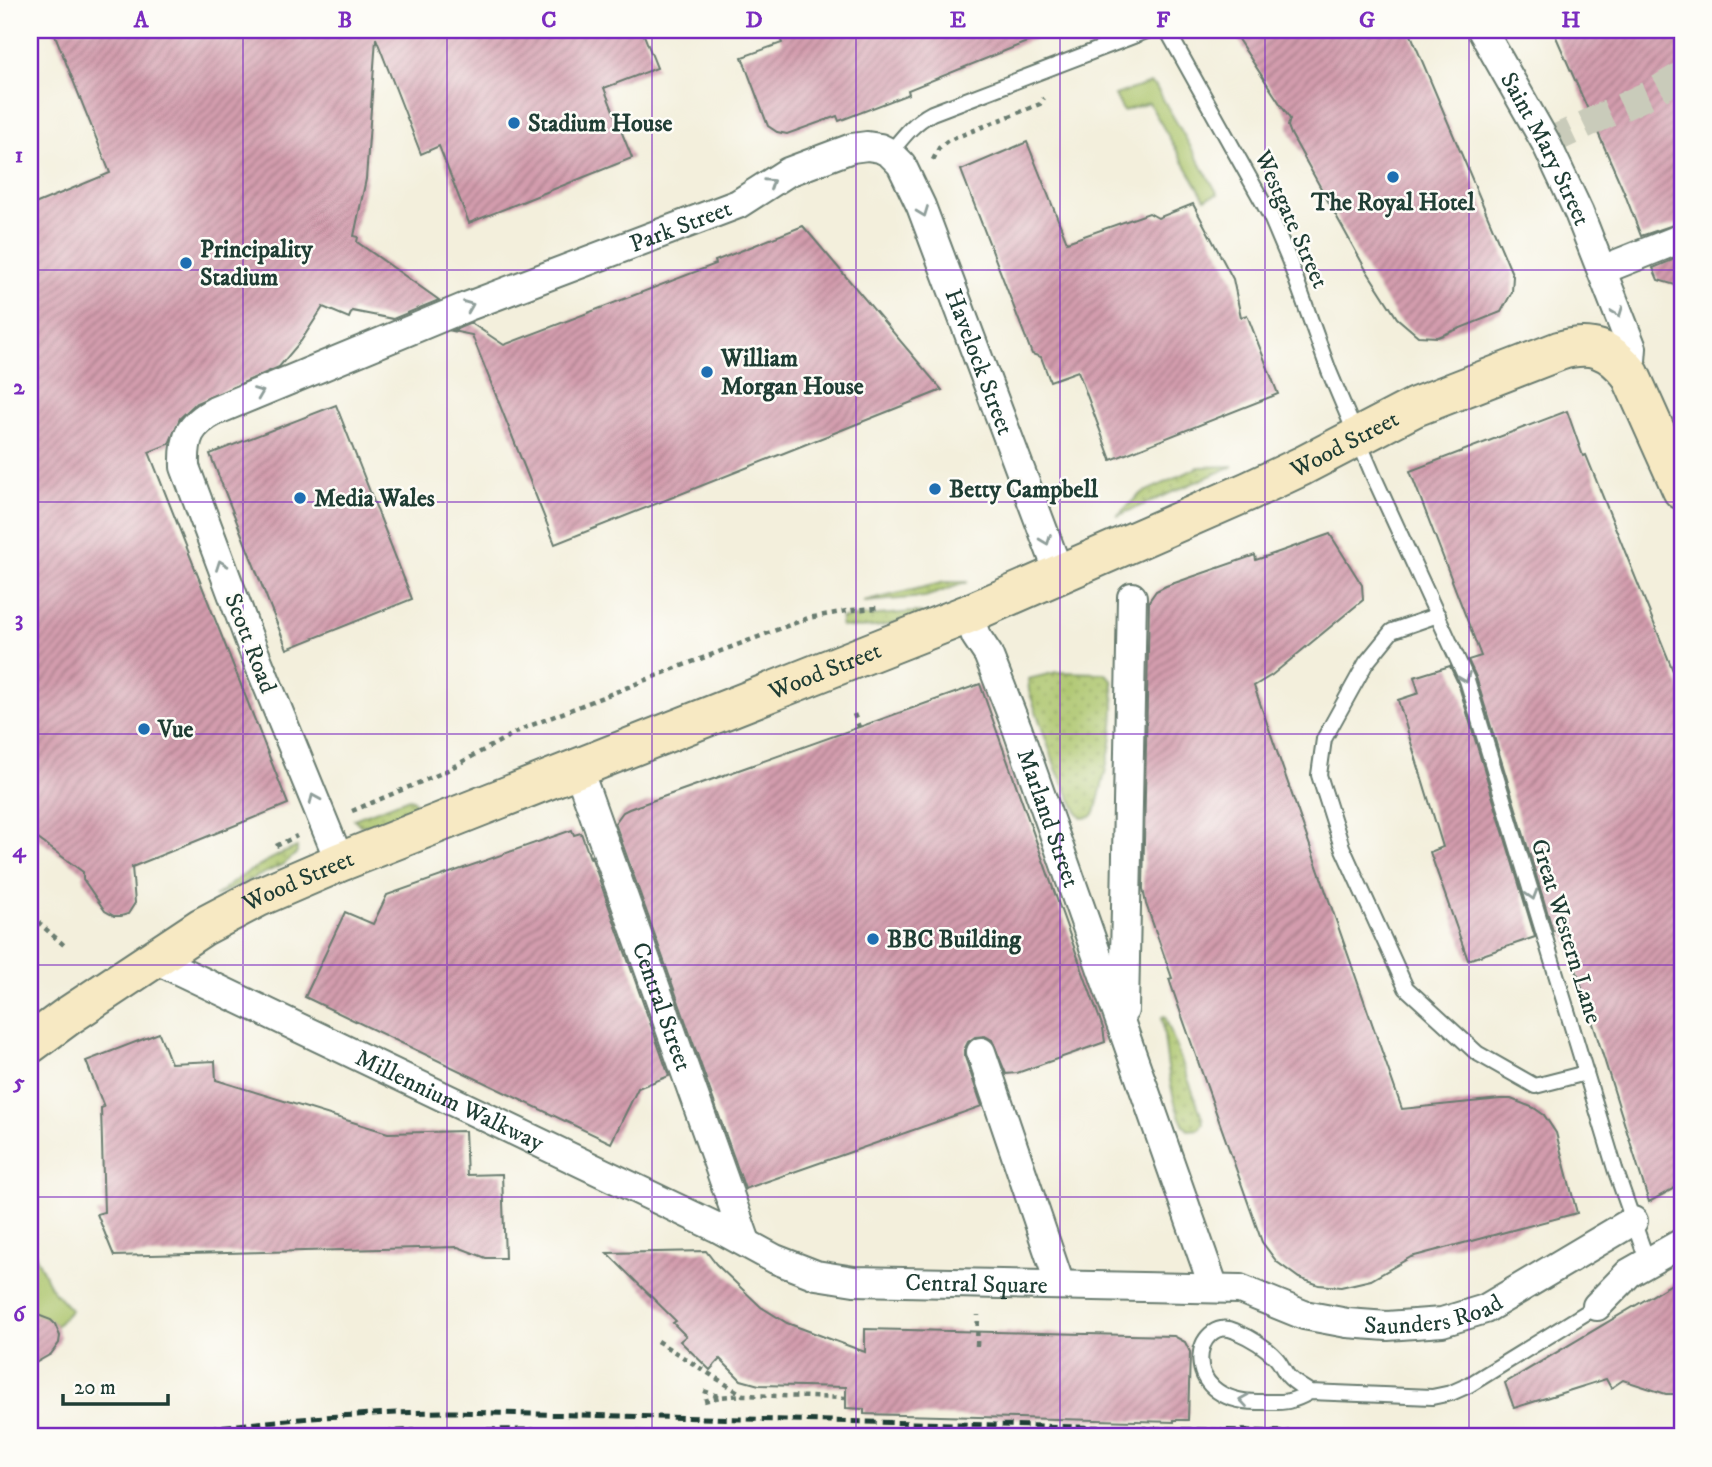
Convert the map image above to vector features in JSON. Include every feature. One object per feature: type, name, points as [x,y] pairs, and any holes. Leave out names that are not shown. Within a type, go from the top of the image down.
[{"type":"street","name":"Saint Mary Street","points":[[1482,30],[1546,143],[1602,270],[1632,348],[1630,374],[1682,490]]},
{"type":"street","name":"Park Street","points":[[197,421],[215,411],[466,307],[737,204],[788,172],[852,148],[867,146],[890,153]]},
{"type":"street","name":"Havelock Street","points":[[890,153],[906,171],[921,206],[1059,573]]},
{"type":"street","points":[[1602,270],[1682,238]]},
{"type":"street","name":"Wood Street","points":[[30,1044],[153,958],[247,903],[341,862],[968,614],[1273,480],[1415,407],[1571,347],[1595,348],[1609,353],[1618,359],[1630,374]]},
{"type":"street","name":"Scott Road","points":[[197,421],[184,444],[184,467],[252,647],[341,862]]},
{"type":"street","name":"Marland Street","points":[[1123,1028],[1132,597]]},
{"type":"street","name":"Marland Street","points":[[968,614],[976,636],[988,654],[1017,728],[1214,1288]]},
{"type":"street","name":"Central Street","points":[[578,769],[746,1242]]},
{"type":"street","name":"Millennium Walkway","points":[[153,958],[746,1242]]},
{"type":"street","points":[[981,1052],[1060,1285]]},
{"type":"street","name":"Saunders Road","points":[[1214,1288],[1240,1289],[1304,1315],[1347,1323],[1387,1326],[1442,1322],[1485,1308],[1633,1220]]},
{"type":"street","name":"Central Square","points":[[746,1242],[775,1259],[816,1275],[854,1281],[1214,1288]]},
{"type":"street","points":[[1597,1306],[1629,1273],[1682,1243]]},
{"type":"lane","points":[[890,153],[908,130],[925,117],[1149,30]]},
{"type":"lane","name":"Westgate Street","points":[[1167,30],[1270,215],[1294,272],[1329,371],[1438,615]]},
{"type":"lane","points":[[1438,615],[1392,631],[1366,663],[1324,739],[1319,775],[1342,847],[1406,988],[1477,1054],[1535,1086],[1586,1073]]},
{"type":"lane","name":"Great Western Lane","points":[[1438,615],[1467,680],[1586,1073],[1648,1263]]},
{"type":"lane","points":[[1310,1392],[1292,1379],[1275,1357],[1237,1332],[1230,1329],[1215,1331],[1204,1341],[1201,1361],[1207,1384],[1241,1402],[1292,1402],[1310,1392],[1432,1397],[1451,1393],[1597,1306]]},
{"type":"path","points":[[932,165],[939,148],[947,141],[1040,104],[1069,59]]},
{"type":"path","points":[[272,848],[442,773],[522,729],[723,650],[817,616],[889,607]]},
{"type":"path","points":[[854,714],[859,727]]},
{"type":"path","points":[[30,915],[65,946]]},
{"type":"path","points":[[657,1341],[743,1395]]},
{"type":"path","points":[[704,1391],[722,1396]]},
{"type":"path","points":[[704,1401],[722,1396],[743,1395],[846,1398]]},
{"type":"green space","points":[[1150,83],[1156,87],[1218,194],[1205,199],[1149,103],[1123,111],[1115,95]]},
{"type":"green space","points":[[1233,466],[1117,516],[1140,494],[1199,467]]},
{"type":"green space","points":[[945,582],[968,582],[925,597],[863,602]]},
{"type":"green space","points":[[915,612],[922,614],[882,626],[841,626],[841,618]]},
{"type":"green space","points":[[1057,672],[1105,673],[1112,680],[1113,730],[1095,813],[1091,817],[1082,818],[1078,813],[1057,771],[1029,691],[1028,679]]},
{"type":"green space","points":[[409,798],[413,799],[417,807],[377,823],[361,826],[354,819]]},
{"type":"green space","points":[[297,847],[297,853],[284,864],[214,897],[254,869]]},
{"type":"green space","points":[[1165,1016],[1202,1117],[1203,1124],[1199,1129],[1188,1130],[1177,1109],[1167,1059],[1162,1017]]},
{"type":"green space","points":[[30,1243],[50,1287],[71,1310],[56,1326],[44,1318],[30,1319]]},
{"type":"building","points":[[53,30],[642,30],[657,68],[604,88],[632,158],[469,223],[439,146],[421,154],[376,38],[366,179],[354,236],[358,237],[357,242],[439,300],[393,319],[352,311],[349,318],[323,307],[301,341],[279,367],[196,403],[180,418],[169,444],[149,452],[288,804],[132,867],[135,903],[128,914],[121,916],[105,911],[83,879],[83,872],[30,833],[30,206],[110,173]]},
{"type":"building","points":[[777,30],[1054,31],[908,90],[909,94],[839,121],[837,116],[787,134],[768,126],[742,57],[782,43]]},
{"type":"building","name":"The Royal Hotel","points":[[1232,30],[1409,30],[1513,276],[1512,292],[1501,312],[1438,337],[1418,336],[1397,318],[1365,268],[1291,134],[1288,126],[1290,119]]},
{"type":"building","points":[[1553,30],[1682,30],[1682,222],[1641,236]]},
{"type":"building","points":[[1027,142],[1067,242],[1149,213],[1158,218],[1193,204],[1233,279],[1241,317],[1247,315],[1278,394],[1111,460],[1078,371],[1050,381],[1041,357],[1032,354],[961,170]]},
{"type":"building","name":"William Morgan House","points":[[803,226],[942,390],[555,544],[472,335],[452,331],[471,323],[504,345],[716,264],[715,261]]},
{"type":"building","points":[[1682,256],[1682,287],[1658,280],[1653,268]]},
{"type":"building","name":"Media Wales","points":[[336,405],[412,599],[287,649],[210,454]]},
{"type":"building","points":[[1567,411],[1583,456],[1586,455],[1682,693],[1682,1184],[1649,1202],[1563,928],[1553,931],[1476,677],[1468,660],[1481,656],[1410,471]]},
{"type":"building","points":[[1330,534],[1362,585],[1363,600],[1272,675],[1254,686],[1402,1109],[1500,1099],[1511,1099],[1534,1108],[1544,1115],[1556,1133],[1577,1213],[1411,1257],[1371,1280],[1341,1287],[1319,1285],[1299,1278],[1277,1262],[1262,1242],[1169,979],[1172,978],[1143,889],[1149,601],[1156,591],[1166,586],[1255,555],[1256,560]]},
{"type":"building","points":[[1450,666],[1458,683],[1535,937],[1468,960],[1430,852],[1443,847],[1398,700],[1419,693],[1414,677]]},
{"type":"building","name":"BBC Building","points":[[980,684],[1103,1028],[1105,1042],[1017,1073],[1006,1074],[992,1040],[985,1036],[975,1037],[965,1048],[965,1057],[982,1106],[745,1189],[615,823],[623,812],[629,809]]},
{"type":"building","points":[[572,830],[574,835],[581,833],[590,858],[591,856],[669,1076],[638,1088],[611,1143],[305,997],[345,912],[373,924],[387,895]]},
{"type":"building","points":[[159,1033],[171,1063],[215,1061],[216,1080],[388,1133],[465,1131],[467,1175],[502,1174],[505,1258],[486,1258],[458,1247],[114,1256],[97,1214],[104,1212],[101,1108],[104,1107],[86,1061]]},
{"type":"building","points":[[706,1251],[761,1307],[787,1323],[865,1352],[865,1329],[1174,1336],[1185,1342],[1190,1352],[1188,1420],[1174,1422],[864,1414],[864,1409],[846,1408],[846,1387],[759,1385],[741,1380],[720,1359],[710,1370],[680,1341],[686,1336],[673,1323],[676,1321],[607,1253]]},
{"type":"building","points":[[1682,1278],[1682,1394],[1666,1394],[1623,1380],[1611,1388],[1606,1379],[1514,1408],[1505,1383]]},
{"type":"building","points":[[30,1312],[51,1320],[60,1336],[59,1343],[51,1354],[30,1366]]},
{"type":"tunnel","points":[[1546,143],[1654,92],[1682,75]]},
{"type":"railway","points":[[133,1437],[332,1416],[452,1412],[1499,1437]]},
{"type":"railway","points":[[291,1437],[483,1430],[802,1437]]},
{"type":"place","name":"Stadium House","points":[[514,123]]},
{"type":"place","name":"The Royal Hotel","points":[[1393,177]]},
{"type":"place","name":"Principality Stadium","points":[[186,263]]},
{"type":"place","name":"William Morgan House","points":[[707,372]]},
{"type":"place","name":"Betty Campbell","points":[[935,489]]},
{"type":"place","name":"Media Wales","points":[[300,498]]},
{"type":"place","name":"Vue","points":[[144,729]]},
{"type":"place","name":"BBC Building","points":[[873,939]]}]
